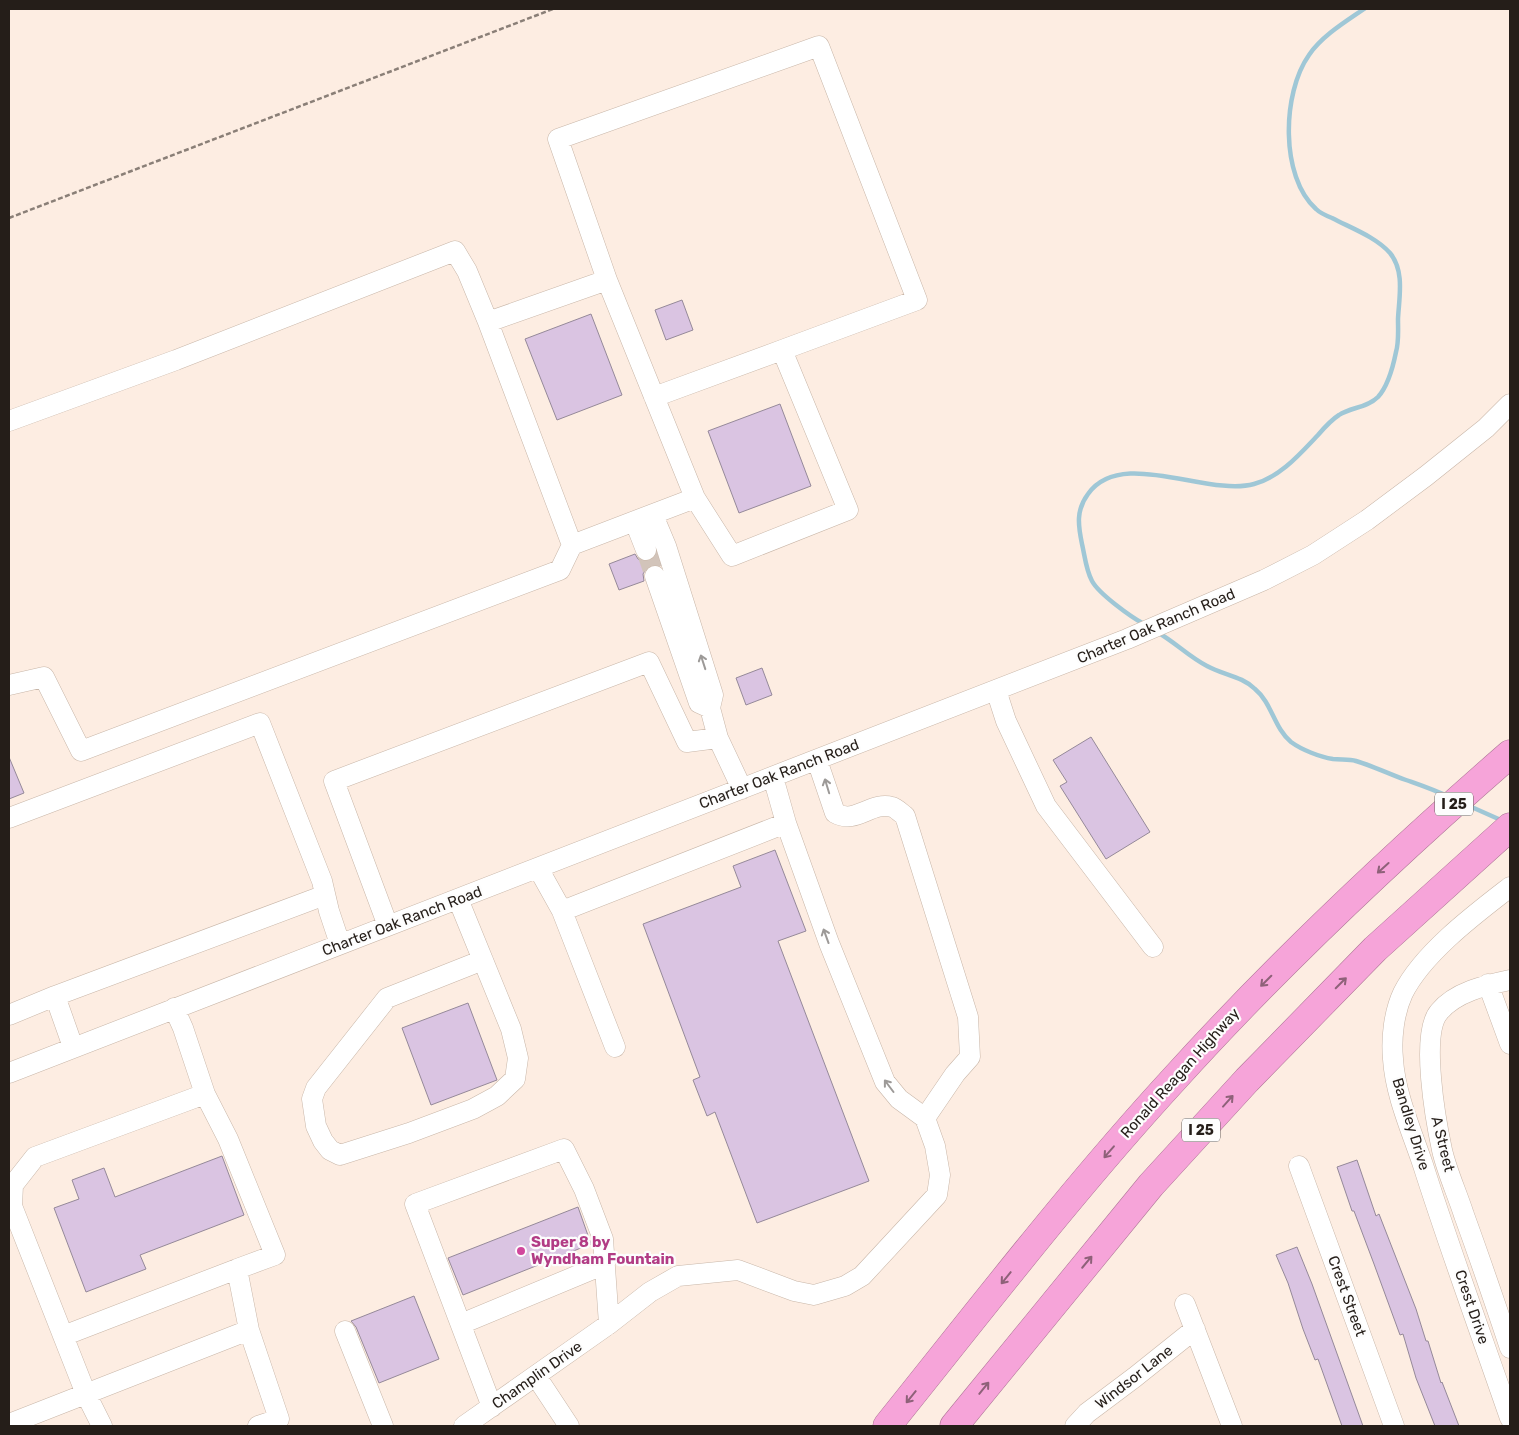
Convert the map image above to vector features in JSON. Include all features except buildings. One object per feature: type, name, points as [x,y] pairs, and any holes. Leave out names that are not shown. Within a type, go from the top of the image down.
[{"type":"highway","name":"Ronald Reagan Highway","points":[[887,1426],[1078,1187],[1174,1078],[1255,992],[1318,929],[1510,754]]},
{"type":"highway","name":"I 25","points":[[954,1426],[1151,1185],[1247,1080],[1375,949],[1510,827]]},
{"type":"street","points":[[654,397],[917,300],[819,46],[558,140],[607,280],[654,397],[695,498],[732,556],[848,510],[782,350]]},
{"type":"street","points":[[9,421],[176,360],[456,251],[467,271],[488,322],[572,545]]},
{"type":"street","points":[[488,322],[607,280]]},
{"type":"street","name":"Charter Oak Ranch Road","points":[[9,1072],[1127,640],[1264,580],[1321,550],[1367,520],[1486,428],[1510,404]]},
{"type":"street","points":[[9,685],[44,677],[80,751],[560,570],[572,545],[695,498]]},
{"type":"street","points":[[644,519],[646,550]]},
{"type":"street","points":[[644,519],[666,546],[713,696],[710,708],[718,738],[742,789]]},
{"type":"street","points":[[656,576],[699,703],[710,708]]},
{"type":"street","points":[[388,926],[334,781],[649,662],[687,742],[718,738]]},
{"type":"street","points":[[996,690],[1006,721],[1046,806],[1153,947]]},
{"type":"street","points":[[9,818],[260,722],[322,881],[340,944]]},
{"type":"street","points":[[773,777],[786,823],[829,943],[885,1082],[900,1100],[925,1118],[955,1074],[970,1057],[968,1017],[905,816],[892,807],[876,808],[850,817],[843,817],[835,813],[817,760]]},
{"type":"street","points":[[562,912],[786,823]]},
{"type":"street","points":[[538,868],[562,912],[615,1047]]},
{"type":"street","name":"Bandley Drive","points":[[1433,1197],[1398,1087],[1393,1061],[1392,1038],[1396,1017],[1403,993],[1434,952],[1510,887]]},
{"type":"street","points":[[9,1015],[326,895]]},
{"type":"street","points":[[458,899],[483,960],[511,1029],[518,1058],[515,1079],[497,1096],[473,1109],[409,1133],[340,1155],[330,1150],[323,1141],[316,1126],[312,1099],[316,1088],[387,998],[483,960]]},
{"type":"street","name":"A Street","points":[[1510,980],[1488,984],[1454,998],[1438,1013],[1431,1033],[1430,1051],[1432,1093],[1443,1151],[1510,1348]]},
{"type":"street","points":[[1488,984],[1510,1044]]},
{"type":"street","points":[[55,996],[74,1048]]},
{"type":"street","points":[[63,1336],[275,1255],[228,1139],[205,1094],[183,1028],[174,1008]]},
{"type":"street","points":[[102,1426],[86,1394],[12,1206],[13,1185],[35,1157],[205,1094]]},
{"type":"street","name":"Champlin Drive","points":[[464,1426],[609,1324],[650,1292],[678,1276],[738,1270],[794,1291],[814,1295],[844,1286],[862,1276],[937,1194],[940,1175],[935,1146],[925,1118]]},
{"type":"street","points":[[492,1407],[415,1204],[564,1149],[584,1189],[603,1239],[609,1324]]},
{"type":"street","name":"Crest Street","points":[[1299,1166],[1394,1426]]},
{"type":"street","name":"Crest Drive","points":[[1433,1197],[1510,1418]]},
{"type":"street","points":[[461,1324],[605,1264]]},
{"type":"street","points":[[237,1269],[249,1330],[278,1419],[258,1426]]},
{"type":"street","points":[[1185,1304],[1231,1426]]},
{"type":"street","name":"Windsor Lane","points":[[1075,1426],[1087,1412],[1135,1378],[1195,1329]]},
{"type":"street","points":[[12,1419],[86,1394],[249,1330]]},
{"type":"street","points":[[345,1332],[383,1426]]},
{"type":"street","points":[[536,1376],[569,1426]]},
{"type":"path","points":[[9,218],[553,9]]},
{"type":"waterway","points":[[1144,624],[1108,598],[1090,577],[1079,524],[1081,506],[1088,494],[1103,481],[1121,474],[1166,476],[1235,486],[1263,481],[1289,464],[1336,417],[1344,412],[1374,401],[1382,393],[1390,376],[1398,340],[1400,294],[1398,268],[1395,260],[1378,242],[1316,209],[1304,195],[1296,177],[1291,156],[1289,134],[1290,112],[1294,91],[1300,71],[1309,55],[1327,36],[1364,9]]},
{"type":"waterway","points":[[1157,632],[1200,662],[1250,685],[1261,695],[1285,736],[1300,748],[1328,758],[1353,760],[1449,797]]},
{"type":"waterway","points":[[1467,805],[1503,821]]},
{"type":"tunnel","points":[[646,550],[655,576]]},
{"type":"place","name":"Super 8 by Wyndham Fountain","points":[[521,1251]]}]
